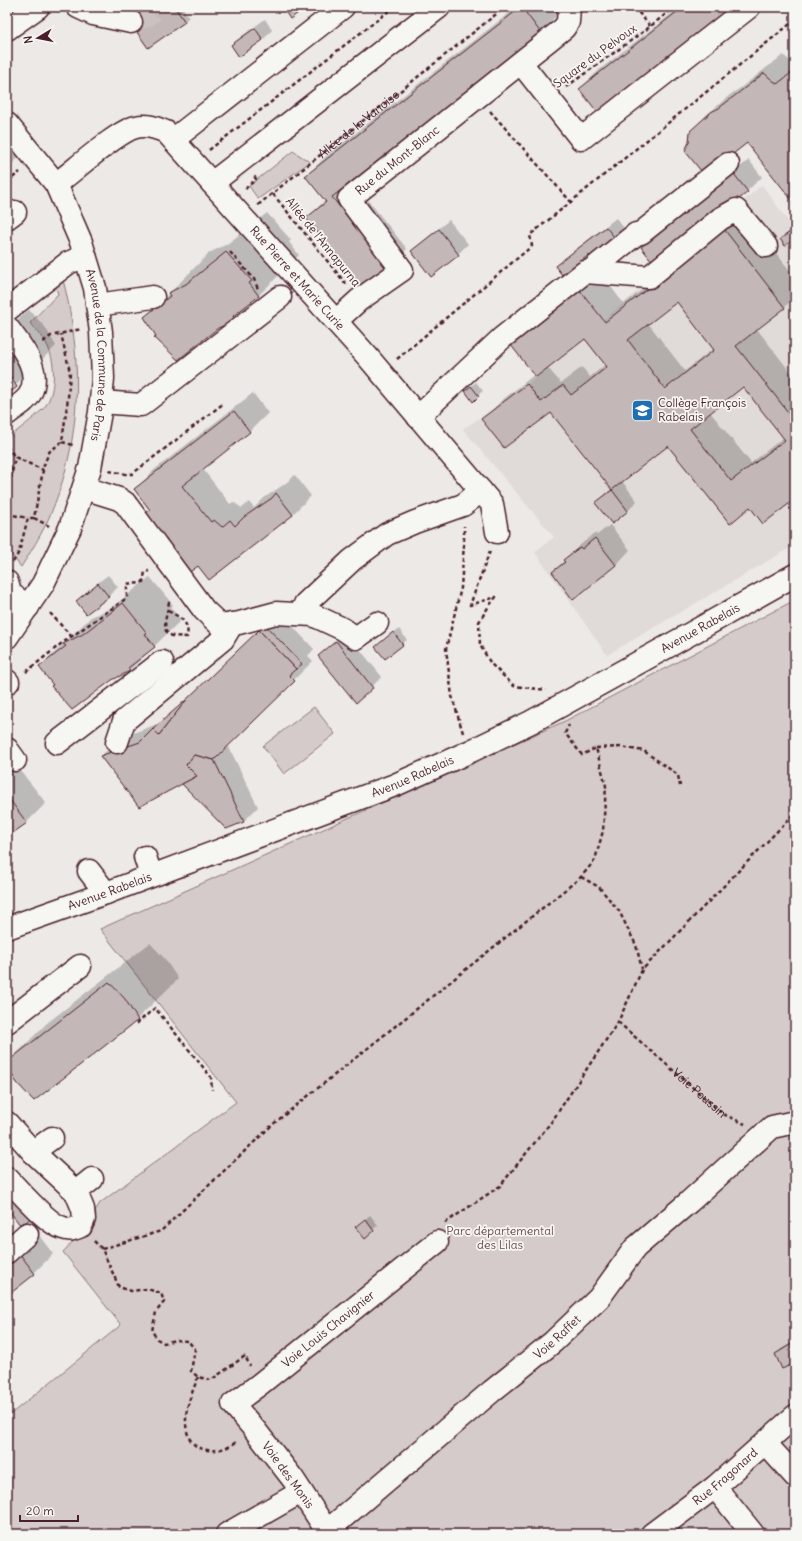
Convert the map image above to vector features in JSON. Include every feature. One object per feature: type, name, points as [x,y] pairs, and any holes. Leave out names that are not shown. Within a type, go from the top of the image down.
[{"type":"street","points":[[7,29],[38,7]]},
{"type":"street","points":[[78,7],[93,14],[131,22]]},
{"type":"street","points":[[174,140],[343,7]]},
{"type":"street","points":[[212,183],[439,7]]},
{"type":"street","name":"Rue du Mont-Blanc","points":[[336,321],[359,300],[402,270],[349,199],[564,28],[568,22],[569,7]]},
{"type":"street","points":[[521,63],[581,140],[749,7]]},
{"type":"street","name":"Avenue de la Commune de Paris","points":[[7,124],[56,184],[81,242],[94,288],[97,305],[101,332],[103,378],[101,402],[90,468],[70,528],[43,584],[7,637]]},
{"type":"street","name":"Rue Pierre et Marie Curie","points":[[56,184],[112,140],[136,126],[147,126],[166,132],[381,372],[492,504],[497,532]]},
{"type":"street","points":[[589,272],[728,164]]},
{"type":"street","points":[[418,417],[502,338],[585,272],[649,277],[720,220],[736,210],[766,246]]},
{"type":"street","points":[[7,310],[68,263],[85,256]]},
{"type":"street","points":[[101,402],[141,405],[270,295]]},
{"type":"street","points":[[97,305],[153,297]]},
{"type":"street","points":[[7,327],[28,354],[33,370],[34,382],[30,394],[7,414]]},
{"type":"street","points":[[84,488],[119,499],[125,503],[204,610],[221,626],[276,613],[302,614],[313,615],[343,629],[356,638],[377,623]]},
{"type":"street","points":[[302,614],[305,604],[352,560],[387,534],[415,522],[463,505],[481,491]]},
{"type":"street","name":"Avenue Rabelais","points":[[7,928],[106,893],[148,866],[395,785],[471,751],[560,705],[795,575]]},
{"type":"street","points":[[9,583],[28,607]]},
{"type":"street","points":[[117,742],[124,721],[223,639],[232,624]]},
{"type":"street","points":[[57,743],[162,662]]},
{"type":"street","points":[[89,871],[106,893]]},
{"type":"street","points":[[7,1022],[80,966]]},
{"type":"street","points":[[772,1127],[795,1122]]},
{"type":"street","points":[[7,1123],[33,1152],[84,1186],[84,1219],[81,1226],[71,1230],[61,1228],[47,1218],[7,1178]]},
{"type":"street","name":"Voie Raffet","points":[[328,1532],[492,1391],[553,1342],[599,1298],[635,1248],[689,1202],[772,1127]]},
{"type":"street","points":[[33,1152],[52,1138]]},
{"type":"street","points":[[7,1252],[27,1234]]},
{"type":"street","name":"Voie Louis Chavignier","points":[[250,1424],[233,1404],[437,1242]]},
{"type":"street","name":"Rue Fragonard","points":[[652,1534],[715,1487],[795,1416]]},
{"type":"street","name":"Voie des Monis","points":[[250,1424],[301,1492],[328,1532]]},
{"type":"street","points":[[765,1444],[795,1476]]},
{"type":"street","points":[[715,1487],[753,1534]]},
{"type":"street","points":[[227,1534],[301,1492]]},
{"type":"path","points":[[204,154],[394,7]]},
{"type":"path","name":"Allée de la Vanoise","points":[[254,199],[258,205],[273,194],[505,7]]},
{"type":"path","name":"Square du Pelvoux","points":[[634,7],[650,26]]},
{"type":"path","name":"Square du Pelvoux","points":[[550,99],[675,7]]},
{"type":"path","points":[[381,372],[532,246],[530,234],[795,20]]},
{"type":"path","points":[[498,122],[571,202]]},
{"type":"path","points":[[242,160],[256,179],[246,188],[250,193]]},
{"type":"path","points":[[17,168],[25,178]]},
{"type":"path","points":[[7,182],[20,172]]},
{"type":"path","name":"Allée de l'Annapurna","points":[[273,194],[359,300]]},
{"type":"path","points":[[230,252],[270,295]]},
{"type":"path","points":[[43,342],[51,336],[84,329]]},
{"type":"path","points":[[34,518],[43,470],[49,452],[62,442],[70,372],[62,334]]},
{"type":"path","points":[[111,472],[132,474],[224,403]]},
{"type":"path","points":[[7,446],[15,457],[43,470]]},
{"type":"path","points":[[7,499],[8,486],[15,457]]},
{"type":"path","points":[[463,505],[464,543],[461,588],[446,649],[452,696],[463,735],[471,751]]},
{"type":"path","points":[[7,514],[34,518],[54,529]]},
{"type":"path","points":[[9,583],[28,518]]},
{"type":"path","points":[[497,532],[470,605],[496,597],[479,622],[480,645],[491,664],[514,686],[554,692],[570,726],[565,733],[582,755],[596,748],[621,747],[644,751],[678,775],[680,786]]},
{"type":"path","points":[[12,679],[127,598],[127,584],[131,583],[138,585],[143,582],[145,572],[155,572]]},
{"type":"path","points":[[168,595],[168,612],[164,621],[166,632],[172,636],[187,637],[188,631],[186,623],[182,618],[168,612]]},
{"type":"path","points":[[50,613],[71,636]]},
{"type":"path","points":[[102,1249],[161,1231],[272,1125],[581,877],[595,860],[603,831],[606,786],[596,748]]},
{"type":"path","points":[[437,1242],[431,1236],[433,1231],[500,1186],[552,1121],[618,1022],[642,970],[795,813]]},
{"type":"path","points":[[581,877],[599,887],[618,911],[636,945],[642,970]]},
{"type":"path","points":[[136,1024],[155,1008],[212,1077],[212,1090]]},
{"type":"path","name":"Voie Poussin","points":[[618,1022],[723,1114],[759,1131],[772,1127]]},
{"type":"path","points":[[81,1226],[83,1231],[102,1249],[119,1287],[131,1291],[147,1289],[161,1293],[164,1302],[156,1312],[152,1331],[156,1339],[164,1343],[175,1340],[188,1341],[194,1349],[191,1371],[198,1377],[212,1380],[245,1356]]},
{"type":"path","points":[[198,1377],[187,1409],[186,1422],[188,1437],[197,1448],[209,1451],[222,1449],[250,1424]]},
{"type":"shaded area","name":"Collège François Rabelais","points":[[762,185],[795,231],[795,545],[607,655],[535,552],[554,537],[463,429],[519,392]]},
{"type":"green space","points":[[293,151],[310,162],[258,199],[249,186]]},
{"type":"green space","points":[[62,276],[69,304],[76,361],[75,419],[71,448],[55,503],[40,536],[21,567],[7,549],[7,439],[43,409],[50,396],[53,379],[51,354],[45,341],[30,323],[58,294],[54,282]]},
{"type":"green space","name":"Parc départemental des Lilas","points":[[795,600],[795,1534],[7,1534],[7,1417],[121,1325],[63,1252],[83,1231],[100,1203],[236,1102],[100,929],[565,721]]},
{"type":"green space","points":[[314,707],[335,734],[284,774],[263,746]]},
{"type":"building","points":[[137,7],[178,7],[176,9],[185,22],[148,48],[125,15]]},
{"type":"building","points":[[282,7],[306,7],[290,19]]},
{"type":"building","points":[[521,7],[533,7],[526,13],[541,33],[332,197],[389,269],[363,289],[306,218],[326,202],[305,176]]},
{"type":"building","points":[[683,7],[737,7],[599,114],[579,89]]},
{"type":"building","points":[[255,28],[263,40],[239,57],[231,45]]},
{"type":"building","points":[[795,70],[795,204],[747,143],[705,176],[685,151],[689,142],[690,131],[711,112],[719,108],[764,73],[777,84]]},
{"type":"building","points":[[734,174],[748,192],[655,265],[641,247]]},
{"type":"building","points":[[606,227],[618,242],[594,261],[589,255],[562,275],[555,266]]},
{"type":"building","points":[[439,229],[459,255],[431,277],[411,251]]},
{"type":"building","points":[[724,229],[785,308],[736,346],[795,421],[795,499],[763,524],[750,507],[730,524],[668,446],[612,490],[551,413],[504,448],[481,419],[527,384],[541,402],[563,385],[571,395],[607,367],[585,339],[536,377],[510,344],[579,289],[605,322]],"holes":[[[677,302],[714,350],[665,389],[628,340]],[[743,387],[785,440],[731,481],[690,429]]]},
{"type":"building","points":[[790,232],[795,238],[785,246],[780,239]]},
{"type":"building","points":[[226,252],[252,281],[249,283],[259,296],[233,316],[236,320],[218,328],[178,360],[154,337],[156,336],[144,317],[170,296],[168,293],[186,284]]},
{"type":"building","points":[[7,371],[17,387],[7,395]]},
{"type":"building","points":[[471,386],[479,396],[473,402],[465,391]]},
{"type":"building","points":[[234,411],[250,432],[182,486],[211,522],[214,520],[222,527],[230,520],[235,526],[244,517],[272,498],[276,493],[293,515],[209,580],[198,566],[187,574],[142,516],[150,510],[134,489]]},
{"type":"building","points":[[612,490],[628,511],[612,524],[595,503]]},
{"type":"building","points":[[595,538],[616,565],[573,600],[552,572],[565,562],[563,560],[580,547],[582,549]]},
{"type":"building","points":[[98,583],[109,597],[86,614],[76,601]]},
{"type":"building","points":[[123,603],[147,633],[145,634],[155,647],[128,668],[130,671],[112,680],[72,710],[51,686],[53,685],[39,667],[66,646],[63,644],[83,634]]},
{"type":"building","points":[[265,625],[302,664],[296,669],[259,630]]},
{"type":"building","points":[[259,630],[296,669],[289,675],[295,681],[214,760],[194,755],[186,765],[197,776],[139,807],[100,756],[140,742],[153,729],[159,735],[187,699]]},
{"type":"building","points":[[393,632],[403,645],[385,659],[375,647]]},
{"type":"building","points":[[336,641],[373,688],[356,703],[318,656]]},
{"type":"building","points":[[187,699],[159,735],[153,729]]},
{"type":"building","points":[[194,755],[214,760],[244,822],[226,829],[182,784],[197,776],[186,765]]},
{"type":"building","points":[[7,796],[27,823],[7,837]]},
{"type":"building","points":[[109,982],[125,999],[138,1020],[34,1101],[17,1083],[7,1066],[7,1062]]},
{"type":"building","points":[[12,1195],[31,1218],[21,1226],[7,1208],[7,1199]]},
{"type":"building","points":[[365,1219],[374,1231],[365,1239],[355,1227]]},
{"type":"building","points":[[19,1253],[35,1274],[7,1296],[7,1262]]},
{"type":"building","points":[[795,1342],[795,1363],[782,1369],[775,1354]]},
{"type":"tunnel","points":[[131,22],[150,14],[154,7]]},
{"type":"place","name":"Collège François Rabelais","points":[[643,410]]}]
